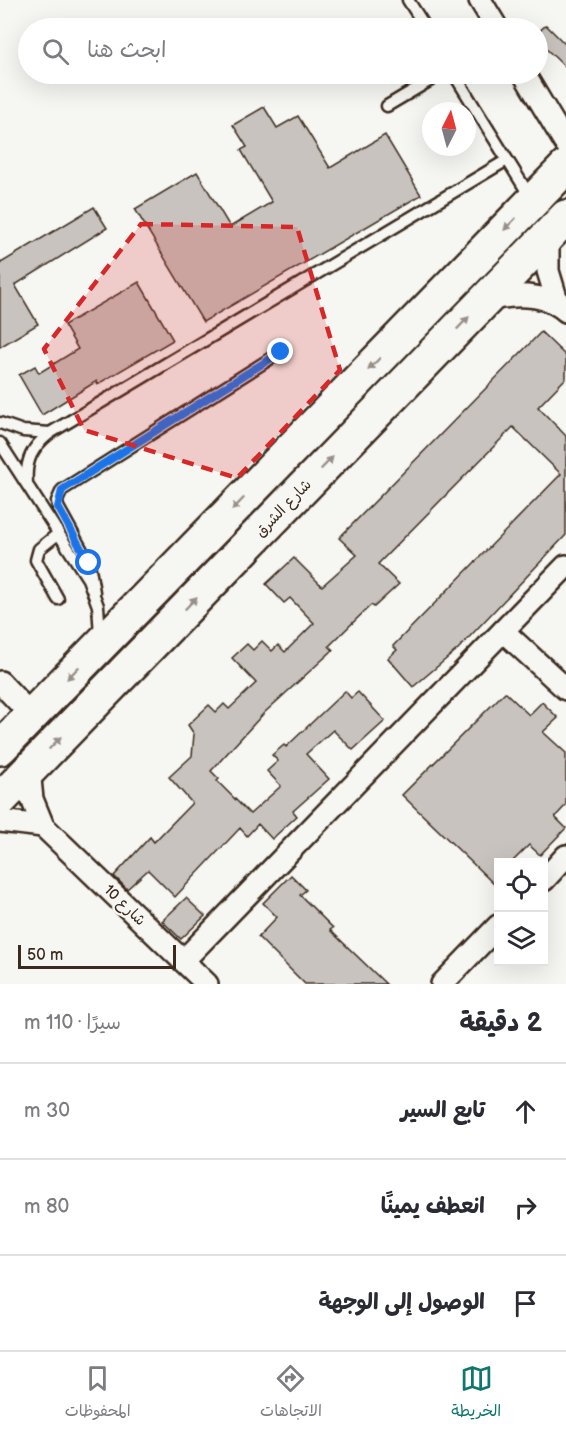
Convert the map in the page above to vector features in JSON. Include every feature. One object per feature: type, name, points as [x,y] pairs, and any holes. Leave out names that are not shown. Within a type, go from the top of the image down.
[{"type":"main road","points":[[0,748],[566,167]]},
{"type":"main road","name":"شارع الشرق","points":[[0,800],[557,226]]},
{"type":"street","points":[[480,0],[491,18]]},
{"type":"street","points":[[530,84],[566,144]]},
{"type":"street","points":[[557,226],[548,271],[562,308]]},
{"type":"street","points":[[486,300],[522,295],[562,308]]},
{"type":"street","points":[[183,960],[566,566]]},
{"type":"street","points":[[503,631],[566,689]]},
{"type":"street","points":[[0,682],[32,716]]},
{"type":"street","name":"شارع 10","points":[[29,769],[32,799],[43,826],[207,984]]},
{"type":"street","points":[[0,820],[43,826]]},
{"type":"street","points":[[548,875],[566,856]]},
{"type":"street","points":[[442,984],[494,930]]},
{"type":"lane","points":[[408,0],[420,18]]},
{"type":"lane","points":[[387,106],[424,84]]},
{"type":"lane","points":[[460,84],[533,201]]},
{"type":"lane","points":[[27,483],[26,469],[30,454],[38,442],[50,433],[507,160]]},
{"type":"lane","points":[[97,649],[100,620],[89,563],[58,507],[62,490],[281,352]]},
{"type":"lane","points":[[0,423],[23,431],[50,433]]},
{"type":"lane","points":[[0,443],[59,533],[94,592]]},
{"type":"lane","points":[[58,599],[39,570],[36,560],[39,549],[59,533]]},
{"type":"highlighted area","points":[[141,224],[297,227],[340,370],[237,478],[84,430],[44,349]]},
{"type":"building","points":[[548,27],[566,45],[566,68],[548,51]]},
{"type":"building","points":[[264,107],[277,128],[298,116],[330,168],[385,135],[421,195],[203,322],[135,209],[197,172],[230,227],[272,202],[241,150],[247,147],[233,125]]},
{"type":"building","points":[[94,207],[107,228],[15,285],[38,324],[0,347],[0,261],[1,263]]},
{"type":"building","points":[[139,282],[173,340],[98,384],[97,381],[42,415],[19,375],[35,366],[39,373],[78,349],[64,325]]},
{"type":"building","points":[[541,332],[566,356],[566,378],[538,407],[566,436],[566,535],[458,649],[413,687],[388,658],[397,650],[393,646],[561,474],[513,427],[378,564],[399,584],[374,607],[371,605],[329,646],[333,650],[264,713],[211,771],[219,779],[217,781],[250,814],[281,786],[267,771],[278,761],[272,755],[284,745],[286,747],[345,691],[351,698],[358,692],[385,721],[353,750],[333,730],[306,754],[329,779],[293,811],[297,816],[272,839],[258,824],[247,836],[240,828],[175,897],[148,870],[127,889],[114,876],[150,837],[154,842],[192,803],[169,777],[192,756],[194,734],[188,725],[209,705],[216,712],[224,704],[229,709],[256,683],[232,658],[247,644],[253,650],[262,641],[272,651],[278,645],[285,652],[314,623],[290,598],[284,603],[266,584],[294,558],[322,586],[357,555],[339,538]]},
{"type":"building","points":[[505,692],[529,715],[542,702],[558,718],[543,732],[566,753],[566,805],[555,817],[566,828],[540,855],[529,845],[516,858],[494,858],[494,884],[402,795]]},
{"type":"building","points":[[291,875],[306,890],[300,895],[333,928],[330,930],[386,984],[305,984],[258,937],[277,917],[263,903]]},
{"type":"building","points":[[186,898],[205,916],[181,939],[162,921]]},
{"type":"route","points":[[89,563],[58,507],[57,501],[62,490],[281,352]]}]
